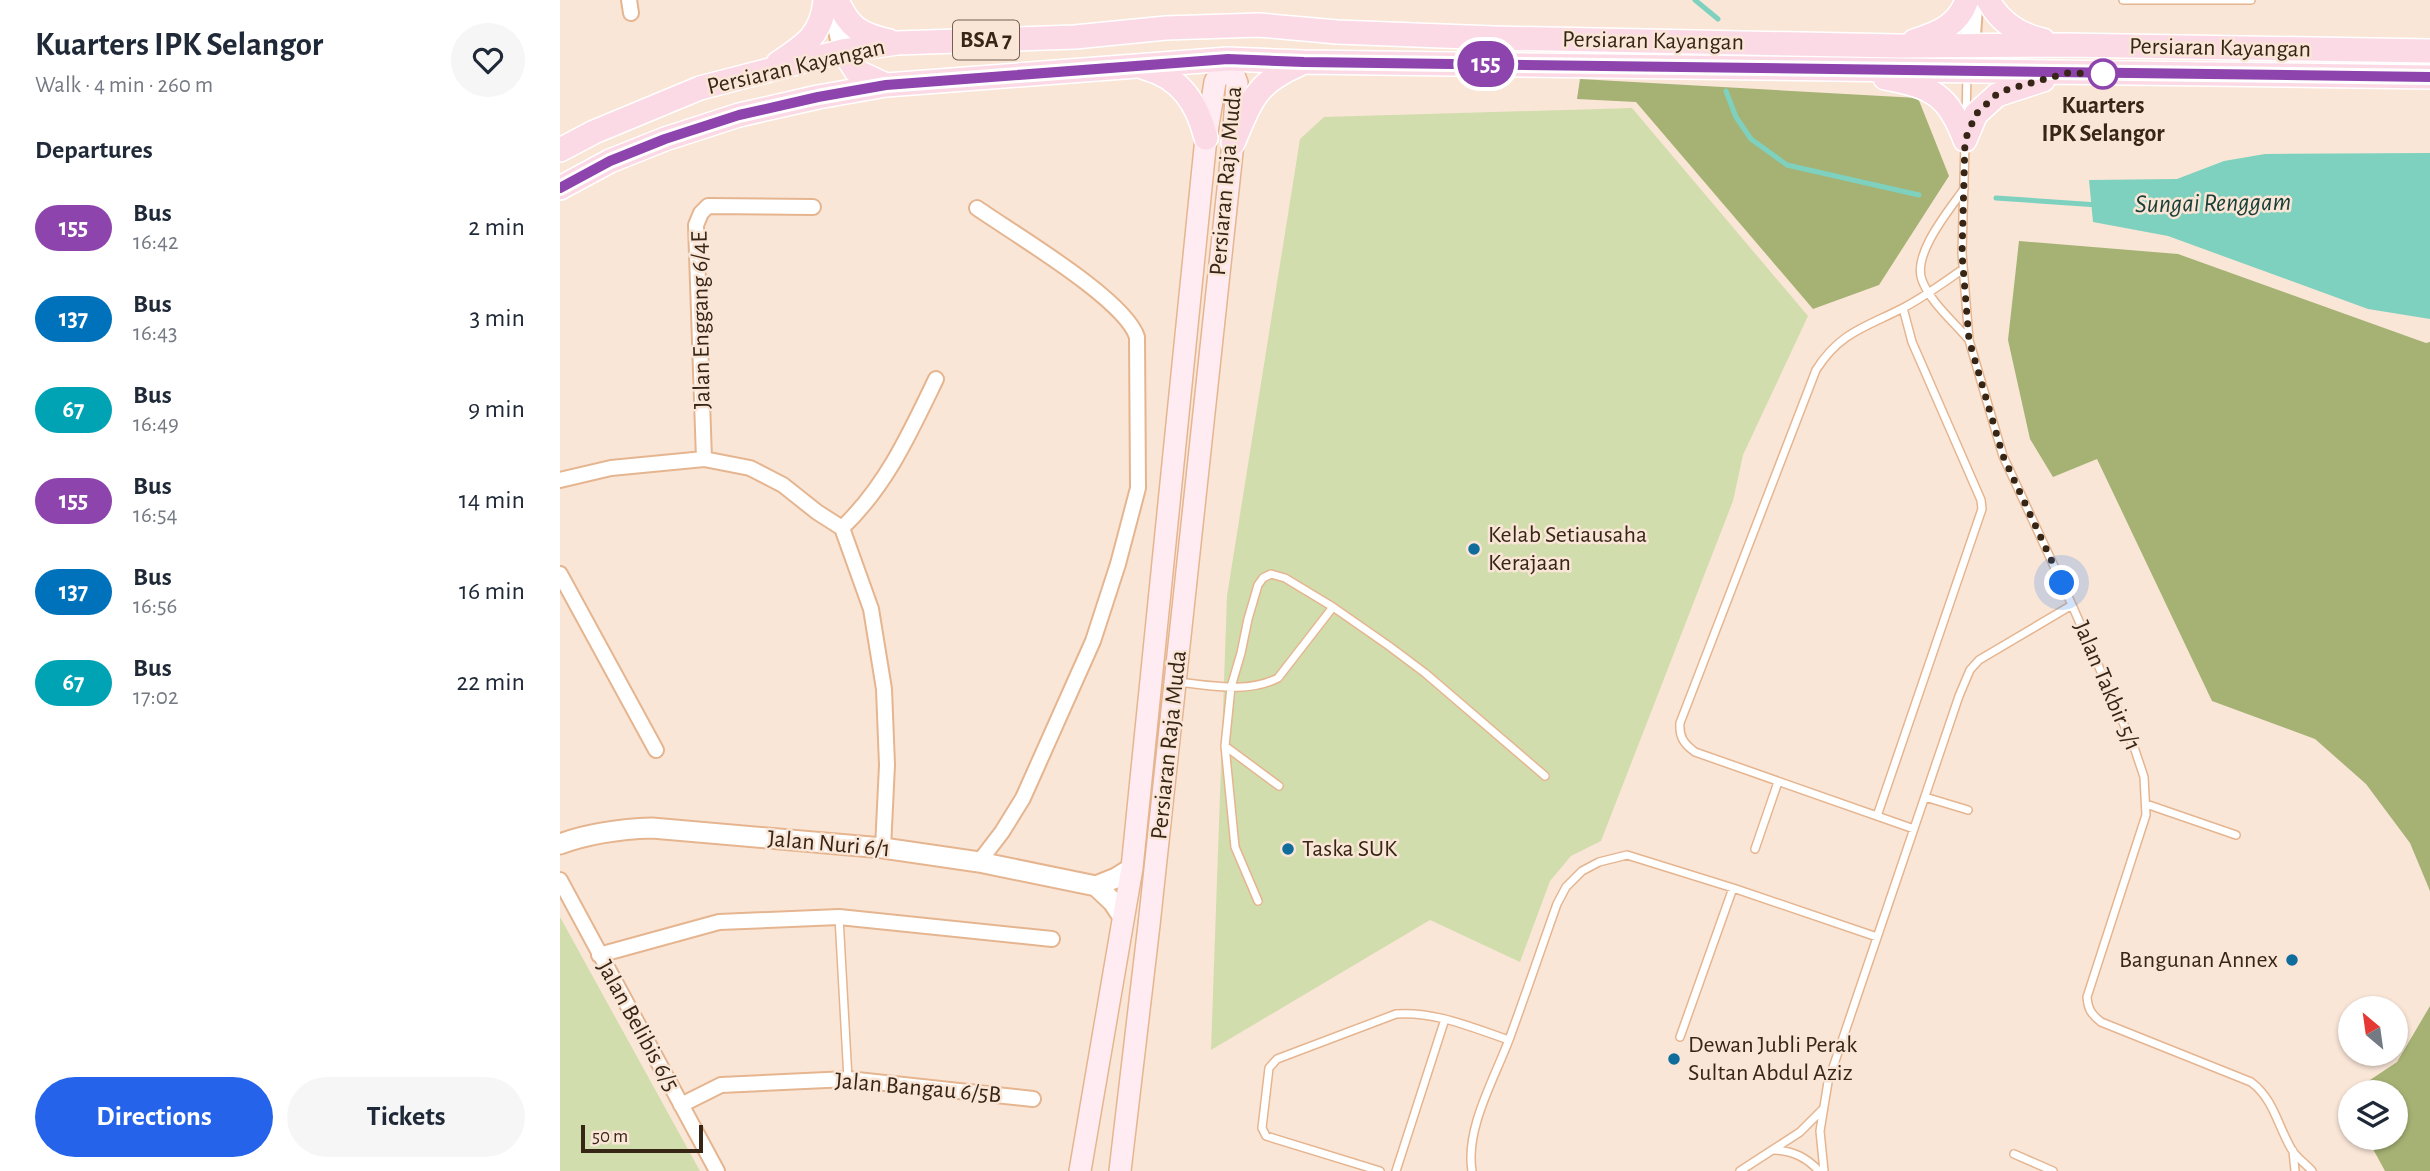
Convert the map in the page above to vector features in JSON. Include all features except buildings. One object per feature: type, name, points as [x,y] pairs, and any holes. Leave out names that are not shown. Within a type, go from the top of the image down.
[{"type":"main road","points":[[763,72],[810,39],[820,26],[825,0]]},
{"type":"main road","points":[[835,0],[851,24],[864,35],[897,43]]},
{"type":"main road","points":[[1898,46],[1940,32],[1955,22],[1967,0]]},
{"type":"main road","points":[[1988,0],[2007,24],[2034,38],[2066,45]]},
{"type":"main road","name":"Persiaran Kayangan","points":[[560,150],[594,132],[700,88],[843,51],[897,43],[1075,37],[1166,28],[1259,25],[1337,33],[1494,38],[1898,46],[2066,45],[2430,51]]},
{"type":"main road","name":"BSA 7","points":[[1075,37],[1111,44],[1196,40],[1206,43],[1228,59],[1250,43],[1267,38],[1337,33]]},
{"type":"main road","points":[[843,51],[856,71],[886,85]]},
{"type":"main road","points":[[818,97],[838,74],[843,51]]},
{"type":"main road","name":"Persiaran Kayangan","points":[[560,188],[610,161],[665,139],[739,115],[818,97],[886,85],[1228,59],[2430,77]]},
{"type":"main road","name":"Persiaran Raja Muda","points":[[1080,1171],[1132,868],[1206,138],[1214,82],[1228,59]]},
{"type":"main road","name":"Persiaran Raja Muda","points":[[1120,1171],[1176,681],[1233,143],[1237,83],[1228,59]]},
{"type":"main road","points":[[1233,143],[1261,86],[1272,77],[1304,62]]},
{"type":"main road","points":[[1138,66],[1160,72],[1181,86],[1200,115],[1206,138]]},
{"type":"main road","points":[[1841,68],[1914,85],[1943,99],[1955,115],[1965,140]]},
{"type":"main road","points":[[1965,140],[1976,114],[1997,94],[2067,73]]},
{"type":"street","points":[[835,0],[843,51]]},
{"type":"street","points":[[1968,70],[1973,0]]},
{"type":"street","name":"Jalan Enggang 6/4E","points":[[705,459],[696,225],[708,206],[813,207]]},
{"type":"street","points":[[977,208],[1107,298],[1134,328],[1137,337],[1138,475],[1138,488],[1118,564],[1093,641],[1023,798],[979,862]]},
{"type":"street","points":[[842,528],[862,509],[882,482],[936,379]]},
{"type":"street","points":[[560,480],[611,468],[705,459],[750,468],[783,485],[842,528],[871,609],[884,689],[887,765],[883,848]]},
{"type":"street","points":[[560,574],[656,750]]},
{"type":"street","name":"Jalan Nuri 6/1","points":[[560,844],[581,836],[652,828],[883,848],[979,862],[1096,886]]},
{"type":"street","points":[[1123,917],[1113,902],[1096,886],[1132,868]]},
{"type":"street","name":"Jalan Belibis 6/5","points":[[560,880],[717,1171]]},
{"type":"street","points":[[599,956],[719,922],[839,917],[1052,939]]},
{"type":"street","name":"Jalan Bangau 6/5B","points":[[681,1105],[720,1085],[848,1079],[1033,1099]]},
{"type":"lane","points":[[2123,0],[2251,0]]},
{"type":"lane","name":"Jalan Takbir 5/1","points":[[1968,70],[1961,224],[1969,340],[2003,456],[2136,750],[2144,777],[2146,815],[2087,997],[2091,1014],[2101,1022],[2251,1082],[2269,1101],[2293,1151]]},
{"type":"lane","points":[[1964,189],[1926,246],[1920,262],[1920,278],[1929,293],[1969,340]]},
{"type":"lane","points":[[1914,829],[1695,752],[1681,739],[1680,723],[1816,370],[1825,356],[1856,329],[1903,308],[1963,269]]},
{"type":"lane","points":[[1877,816],[1982,509],[1982,500],[1912,342],[1903,308]]},
{"type":"lane","points":[[1258,901],[1235,847],[1225,746],[1231,687],[1258,585],[1270,574],[1285,578],[1333,607],[1425,673],[1545,776]]},
{"type":"lane","points":[[1821,1171],[1820,1146],[1828,1082],[1970,670],[1979,660],[2072,605]]},
{"type":"lane","points":[[1176,681],[1231,687],[1266,684],[1278,678],[1333,607]]},
{"type":"lane","points":[[1225,746],[1279,786]]},
{"type":"lane","points":[[1755,849],[1778,782]]},
{"type":"lane","points":[[1925,797],[1968,810]]},
{"type":"lane","points":[[2146,804],[2236,835]]},
{"type":"lane","points":[[1472,1171],[1469,1156],[1471,1136],[1509,1040],[1557,904],[1566,887],[1582,871],[1599,862],[1627,855],[1877,937]]},
{"type":"lane","points":[[1680,1037],[1733,888]]},
{"type":"lane","points":[[839,917],[848,1079]]},
{"type":"lane","points":[[1380,1171],[1266,1136],[1262,1128],[1269,1069],[1276,1059],[1396,1014],[1411,1013],[1445,1019],[1509,1040]]},
{"type":"lane","points":[[1396,1171],[1445,1019]]},
{"type":"lane","points":[[1740,1171],[1800,1132],[1824,1108]]},
{"type":"lane","points":[[1774,1150],[1789,1151],[1805,1157],[1821,1171]]},
{"type":"lane","points":[[2293,1151],[2295,1171]]},
{"type":"lane","points":[[2293,1151],[2312,1171]]},
{"type":"lane","points":[[2014,1154],[2053,1171]]},
{"type":"green space","points":[[1580,79],[1918,98],[1949,176],[1879,285],[1813,309],[1636,102],[1577,99]]},
{"type":"green space","name":"Kelab Setiausaha Kerajaan","points":[[1632,108],[1808,316],[1743,455],[1733,501],[1601,841],[1571,856],[1550,881],[1520,962],[1430,920],[1211,1050],[1227,596],[1300,139],[1324,117]]},
{"type":"green space","points":[[2019,241],[2178,254],[2426,343],[2430,342],[2430,891],[2410,843],[2366,784],[2315,739],[2212,701],[2097,459],[2053,477],[2030,439],[2008,340]]},
{"type":"green space","points":[[560,917],[700,1171],[560,1171]]},
{"type":"green space","points":[[2430,1006],[2430,1171],[2385,1171],[2374,1150],[2408,1150],[2408,1080],[2370,1080],[2391,1066],[2408,1066],[2408,1043]]},
{"type":"water","points":[[2430,153],[2430,319],[2368,309],[2168,236],[2093,222],[2089,180],[2177,179],[2224,161],[2265,154]]},
{"type":"waterway","name":"Sungai Renggam","points":[[1695,0],[1718,19]]},
{"type":"waterway","name":"Sungai Renggam","points":[[1726,91],[1736,117],[1751,139],[1787,165],[1919,195]]},
{"type":"waterway","name":"Sungai Renggam","points":[[1996,198],[2098,205]]},
{"type":"bus line","name":"155","points":[[560,188],[610,161],[665,139],[739,115],[818,97],[886,85],[1228,59],[2430,77]]},
{"type":"place","name":"Kuarters IPK Selangor","points":[[2103,74]]},
{"type":"place","name":"Kelab Setiausaha Kerajaan","points":[[1474,549]]},
{"type":"place","name":"Taska SUK","points":[[1288,849]]},
{"type":"place","name":"Bangunan Annex","points":[[2292,960]]},
{"type":"place","name":"Dewan Jubli Perak Sultan Abdul Aziz","points":[[1674,1059]]},
{"type":"route","points":[[2062,583],[2003,456],[1969,340],[1961,224],[1965,140],[1976,114],[1997,94],[2067,73],[2103,74]]}]
